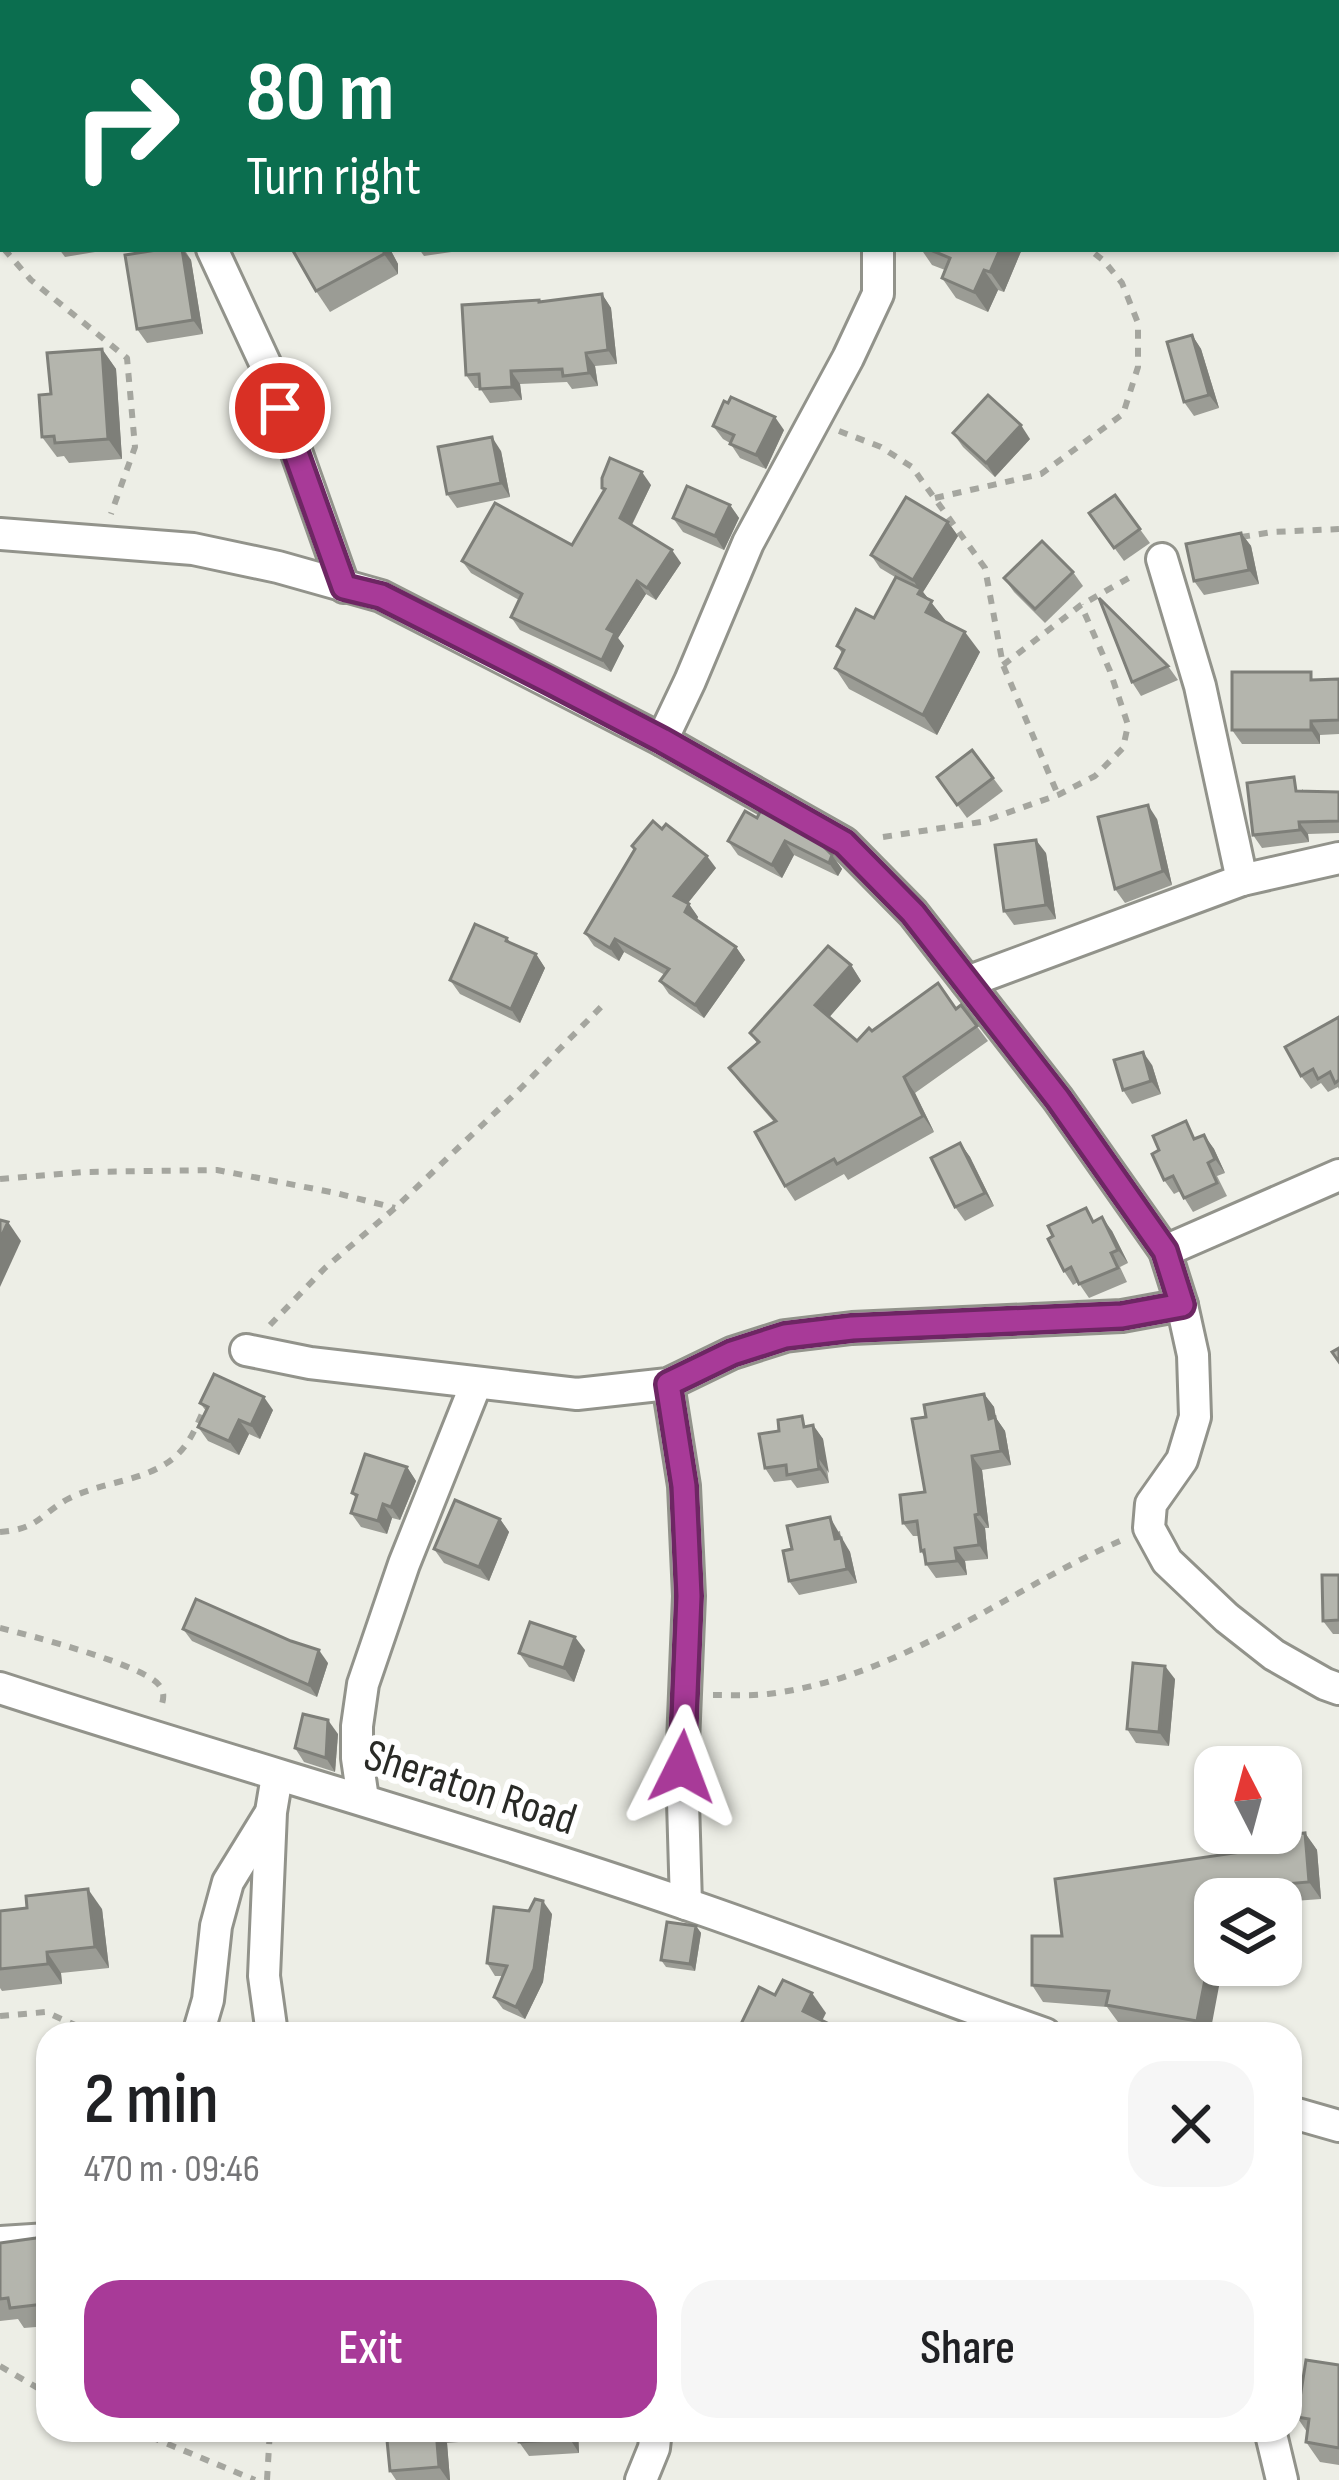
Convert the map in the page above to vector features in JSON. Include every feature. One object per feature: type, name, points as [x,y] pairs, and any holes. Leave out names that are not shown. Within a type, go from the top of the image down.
[{"type":"street","points":[[213,252],[265,363],[344,587]]},
{"type":"street","points":[[662,740],[748,543],[878,295],[878,252]]},
{"type":"street","points":[[0,534],[193,549],[381,596],[662,740],[844,843],[913,913],[1058,1099],[1165,1251],[1193,1355],[1195,1417],[1182,1460],[1151,1504],[1149,1528],[1167,1561],[1274,1655],[1339,1689]]},
{"type":"street","points":[[1162,559],[1201,686],[1242,880]]},
{"type":"street","points":[[967,982],[1242,880],[1339,858]]},
{"type":"street","points":[[1165,1251],[1339,1174]]},
{"type":"street","points":[[246,1350],[310,1363],[578,1394],[668,1384],[732,1353],[785,1336],[852,1328],[1122,1316],[1182,1305]]},
{"type":"street","points":[[363,1799],[357,1742],[363,1684],[404,1564],[476,1384]]},
{"type":"street","points":[[668,1384],[684,1486],[689,1596],[682,1823],[686,1904]]},
{"type":"street","name":"Sheraton Road","points":[[0,1688],[686,1904],[961,2019]]},
{"type":"street","points":[[270,2022],[264,1976],[271,1812],[277,1776]]},
{"type":"street","points":[[202,2022],[216,1926],[228,1882],[271,1812]]},
{"type":"street","points":[[1302,2116],[1339,2126]]},
{"type":"street","points":[[0,2242],[36,2240]]},
{"type":"street","points":[[641,2480],[654,2442]]},
{"type":"street","points":[[1273,2442],[1282,2480]]},
{"type":"path","points":[[7,252],[31,280],[127,358],[134,447],[102,540]]},
{"type":"path","points":[[934,499],[1042,474],[1123,413],[1138,367],[1138,323],[1122,283],[1093,252]]},
{"type":"path","points":[[813,421],[881,448],[912,467],[985,568],[1003,665],[1058,795]]},
{"type":"path","points":[[844,843],[981,821],[1058,795],[1095,776],[1123,748],[1128,725],[1082,605]]},
{"type":"path","points":[[246,1350],[601,1007]]},
{"type":"path","points":[[0,1179],[217,1170],[395,1208]]},
{"type":"path","points":[[0,1532],[19,1531],[66,1500],[176,1456],[192,1436],[211,1394]]},
{"type":"path","points":[[686,1696],[769,1694],[829,1680],[904,1654],[1080,1558],[1149,1528]]},
{"type":"path","points":[[0,1628],[152,1678],[164,1697],[151,1737]]},
{"type":"path","points":[[0,2016],[46,2012],[68,2022]]},
{"type":"path","points":[[0,2366],[36,2387]]},
{"type":"path","points":[[163,2442],[255,2480]]},
{"type":"path","points":[[267,2480],[269,2442]]},
{"type":"building","points":[[182,252],[193,320],[137,329],[125,255]]},
{"type":"building","points":[[294,252],[384,252],[384,254],[316,291]]},
{"type":"building","points":[[935,252],[999,252],[974,292],[942,278],[950,258]]},
{"type":"building","points":[[602,294],[608,350],[586,353],[589,373],[563,376],[562,369],[511,371],[512,387],[480,389],[479,374],[466,375],[462,305]]},
{"type":"building","points":[[1192,335],[1209,395],[1184,402],[1167,342]]},
{"type":"building","points":[[102,349],[108,439],[55,443],[54,436],[42,437],[39,395],[51,394],[47,353]]},
{"type":"building","points":[[988,395],[1021,425],[986,463],[953,433]]},
{"type":"building","points":[[731,397],[775,417],[756,455],[730,444],[734,435],[713,426],[724,401],[728,403]]},
{"type":"building","points":[[492,437],[501,483],[447,494],[438,447]]},
{"type":"building","points":[[610,458],[642,472],[620,518],[672,550],[647,588],[637,581],[607,629],[615,633],[602,660],[511,617],[522,594],[462,561],[495,503],[572,545],[605,489],[602,478]]},
{"type":"building","points":[[687,486],[730,505],[715,536],[673,518]]},
{"type":"building","points":[[1115,495],[1140,529],[1114,548],[1089,513]]},
{"type":"building","points":[[906,497],[948,522],[913,580],[871,555]]},
{"type":"building","points":[[1241,533],[1249,570],[1194,581],[1186,544]]},
{"type":"building","points":[[1042,541],[1073,572],[1035,609],[1004,578]]},
{"type":"building","points":[[896,577],[921,589],[918,594],[932,601],[926,612],[965,632],[923,715],[835,668],[844,650],[837,646],[856,609],[874,618]]},
{"type":"building","points":[[1099,598],[1168,666],[1132,682]]},
{"type":"building","points":[[1232,672],[1311,672],[1311,680],[1339,679],[1339,720],[1311,721],[1311,730],[1232,730]]},
{"type":"building","points":[[972,750],[993,778],[957,805],[937,777]]},
{"type":"building","points":[[1294,777],[1296,791],[1339,792],[1339,821],[1299,822],[1300,830],[1253,835],[1247,783]]},
{"type":"building","points":[[1148,805],[1163,871],[1115,889],[1098,817]]},
{"type":"building","points":[[761,810],[822,845],[832,855],[829,863],[785,841],[772,865],[728,841],[745,811],[757,818]]},
{"type":"building","points":[[653,821],[662,829],[666,824],[707,856],[674,896],[689,904],[685,912],[736,947],[695,1005],[660,981],[669,969],[615,939],[610,948],[585,933],[635,849],[632,846]]},
{"type":"building","points":[[1036,840],[1046,905],[1004,911],[995,845]]},
{"type":"building","points":[[475,924],[536,954],[511,1009],[450,980]]},
{"type":"building","points":[[828,946],[851,965],[815,1005],[857,1041],[938,983],[956,1009],[961,1005],[977,1026],[904,1077],[923,1116],[837,1164],[834,1159],[785,1186],[755,1132],[776,1121],[729,1068],[759,1042],[750,1033]]},
{"type":"building","points":[[1339,1017],[1339,1080],[1335,1083],[1330,1072],[1318,1079],[1313,1069],[1301,1076],[1285,1047]]},
{"type":"building","points":[[1143,1052],[1151,1081],[1123,1090],[1114,1060]]},
{"type":"building","points":[[1186,1121],[1194,1139],[1204,1135],[1215,1159],[1208,1163],[1217,1183],[1184,1198],[1173,1176],[1164,1180],[1152,1154],[1159,1150],[1153,1136]]},
{"type":"building","points":[[960,1143],[985,1193],[955,1207],[931,1158]]},
{"type":"building","points":[[1086,1208],[1093,1222],[1102,1217],[1118,1250],[1111,1253],[1118,1268],[1079,1284],[1071,1267],[1064,1271],[1048,1239],[1053,1236],[1048,1226]]},
{"type":"building","points":[[214,1374],[264,1397],[251,1425],[239,1420],[229,1441],[198,1427],[208,1407],[200,1403]]},
{"type":"building","points":[[984,1394],[989,1419],[995,1417],[1001,1451],[972,1456],[979,1545],[955,1548],[957,1561],[926,1564],[917,1521],[903,1523],[900,1495],[925,1492],[912,1419],[926,1417],[924,1405]]},
{"type":"building","points":[[802,1416],[804,1427],[813,1425],[819,1469],[787,1475],[786,1465],[765,1468],[759,1434],[779,1431],[778,1420]]},
{"type":"building","points":[[365,1454],[407,1467],[391,1507],[383,1504],[378,1521],[351,1513],[357,1495],[352,1493]]},
{"type":"building","points":[[455,1500],[500,1519],[479,1567],[434,1549]]},
{"type":"building","points":[[830,1517],[835,1539],[841,1538],[847,1569],[789,1581],[783,1551],[792,1549],[787,1526]]},
{"type":"building","points":[[1322,1575],[1339,1575],[1339,1620],[1323,1621]]},
{"type":"building","points":[[196,1599],[319,1650],[309,1685],[183,1629]]},
{"type":"building","points":[[530,1622],[575,1637],[564,1668],[519,1653]]},
{"type":"building","points":[[1133,1663],[1165,1666],[1159,1732],[1127,1729]]},
{"type":"building","points":[[303,1714],[328,1720],[326,1758],[295,1748]]},
{"type":"building","points":[[1302,1833],[1309,1882],[1302,1883],[1302,1878],[1194,1878],[1194,1986],[1204,1986],[1197,2021],[1106,2005],[1109,1991],[1032,1985],[1032,1936],[1062,1936],[1055,1879],[1228,1854],[1302,1854]]},
{"type":"building","points":[[88,1889],[95,1947],[47,1952],[48,1964],[0,1969],[0,1911],[27,1908],[26,1896]]},
{"type":"building","points":[[535,1899],[543,1901],[534,1969],[516,2007],[494,1997],[507,1966],[487,1963],[494,1907],[529,1911]]},
{"type":"building","points":[[667,1922],[696,1926],[690,1964],[661,1960]]},
{"type":"building","points":[[783,1980],[812,1993],[803,2011],[825,2022],[742,2022],[759,1987],[775,1995]]},
{"type":"building","points":[[36,2238],[36,2305],[10,2308],[8,2298],[0,2299],[0,2243]]},
{"type":"building","points":[[1306,2360],[1339,2365],[1339,2448],[1306,2442],[1309,2419],[1302,2418]]},
{"type":"building","points":[[387,2442],[437,2442],[439,2467],[390,2471]]},
{"type":"route","points":[[280,408],[344,587],[381,596],[549,681],[844,843],[913,913],[1058,1099],[1165,1251],[1182,1305],[1122,1316],[852,1328],[785,1336],[732,1353],[668,1384],[684,1486],[689,1596],[682,1767]]}]
